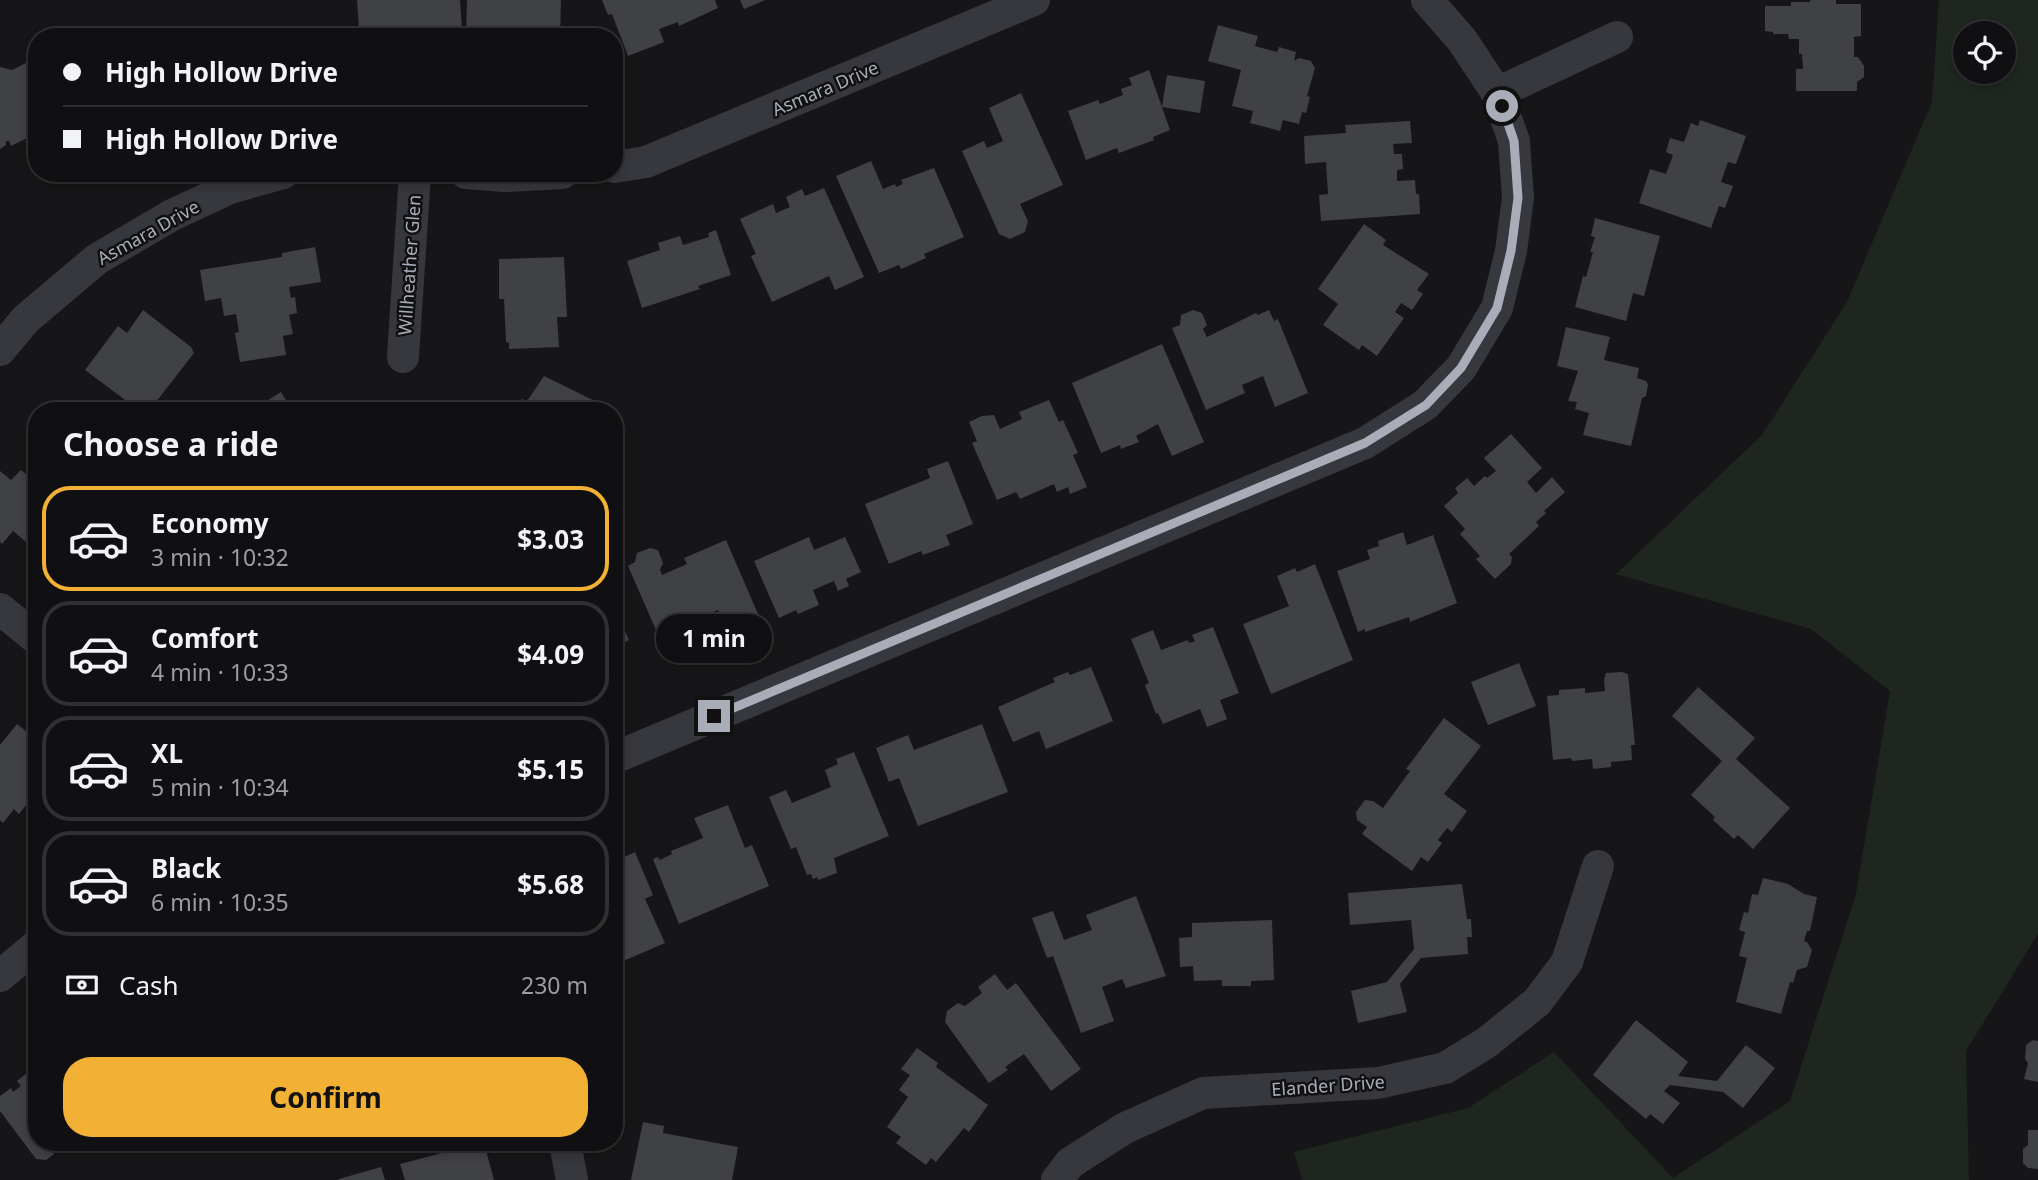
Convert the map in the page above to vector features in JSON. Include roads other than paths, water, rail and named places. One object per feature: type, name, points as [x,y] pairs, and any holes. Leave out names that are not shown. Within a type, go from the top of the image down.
[{"type":"street","name":"Asmara Drive","points":[[623,166],[646,162],[1034,0]]},
{"type":"street","points":[[623,754],[1365,443],[1426,405],[1461,368],[1497,308],[1511,251],[1518,198],[1514,141],[1497,93],[1462,40],[1427,0]]},
{"type":"street","points":[[1497,93],[1617,37]]},
{"type":"street","name":"Asmara Drive","points":[[0,350],[26,319],[97,259],[172,215],[230,188],[252,182]]},
{"type":"street","name":"Willheather Glen","points":[[403,357],[414,182]]},
{"type":"street","points":[[0,609],[28,632]]},
{"type":"street","name":"Elander Drive","points":[[1057,1180],[1070,1163],[1125,1128],[1203,1093],[1378,1083],[1445,1068],[1486,1043],[1538,1002],[1567,962],[1598,866]]},
{"type":"street","points":[[0,976],[28,953]]},
{"type":"street","points":[[567,1151],[572,1180]]}]
